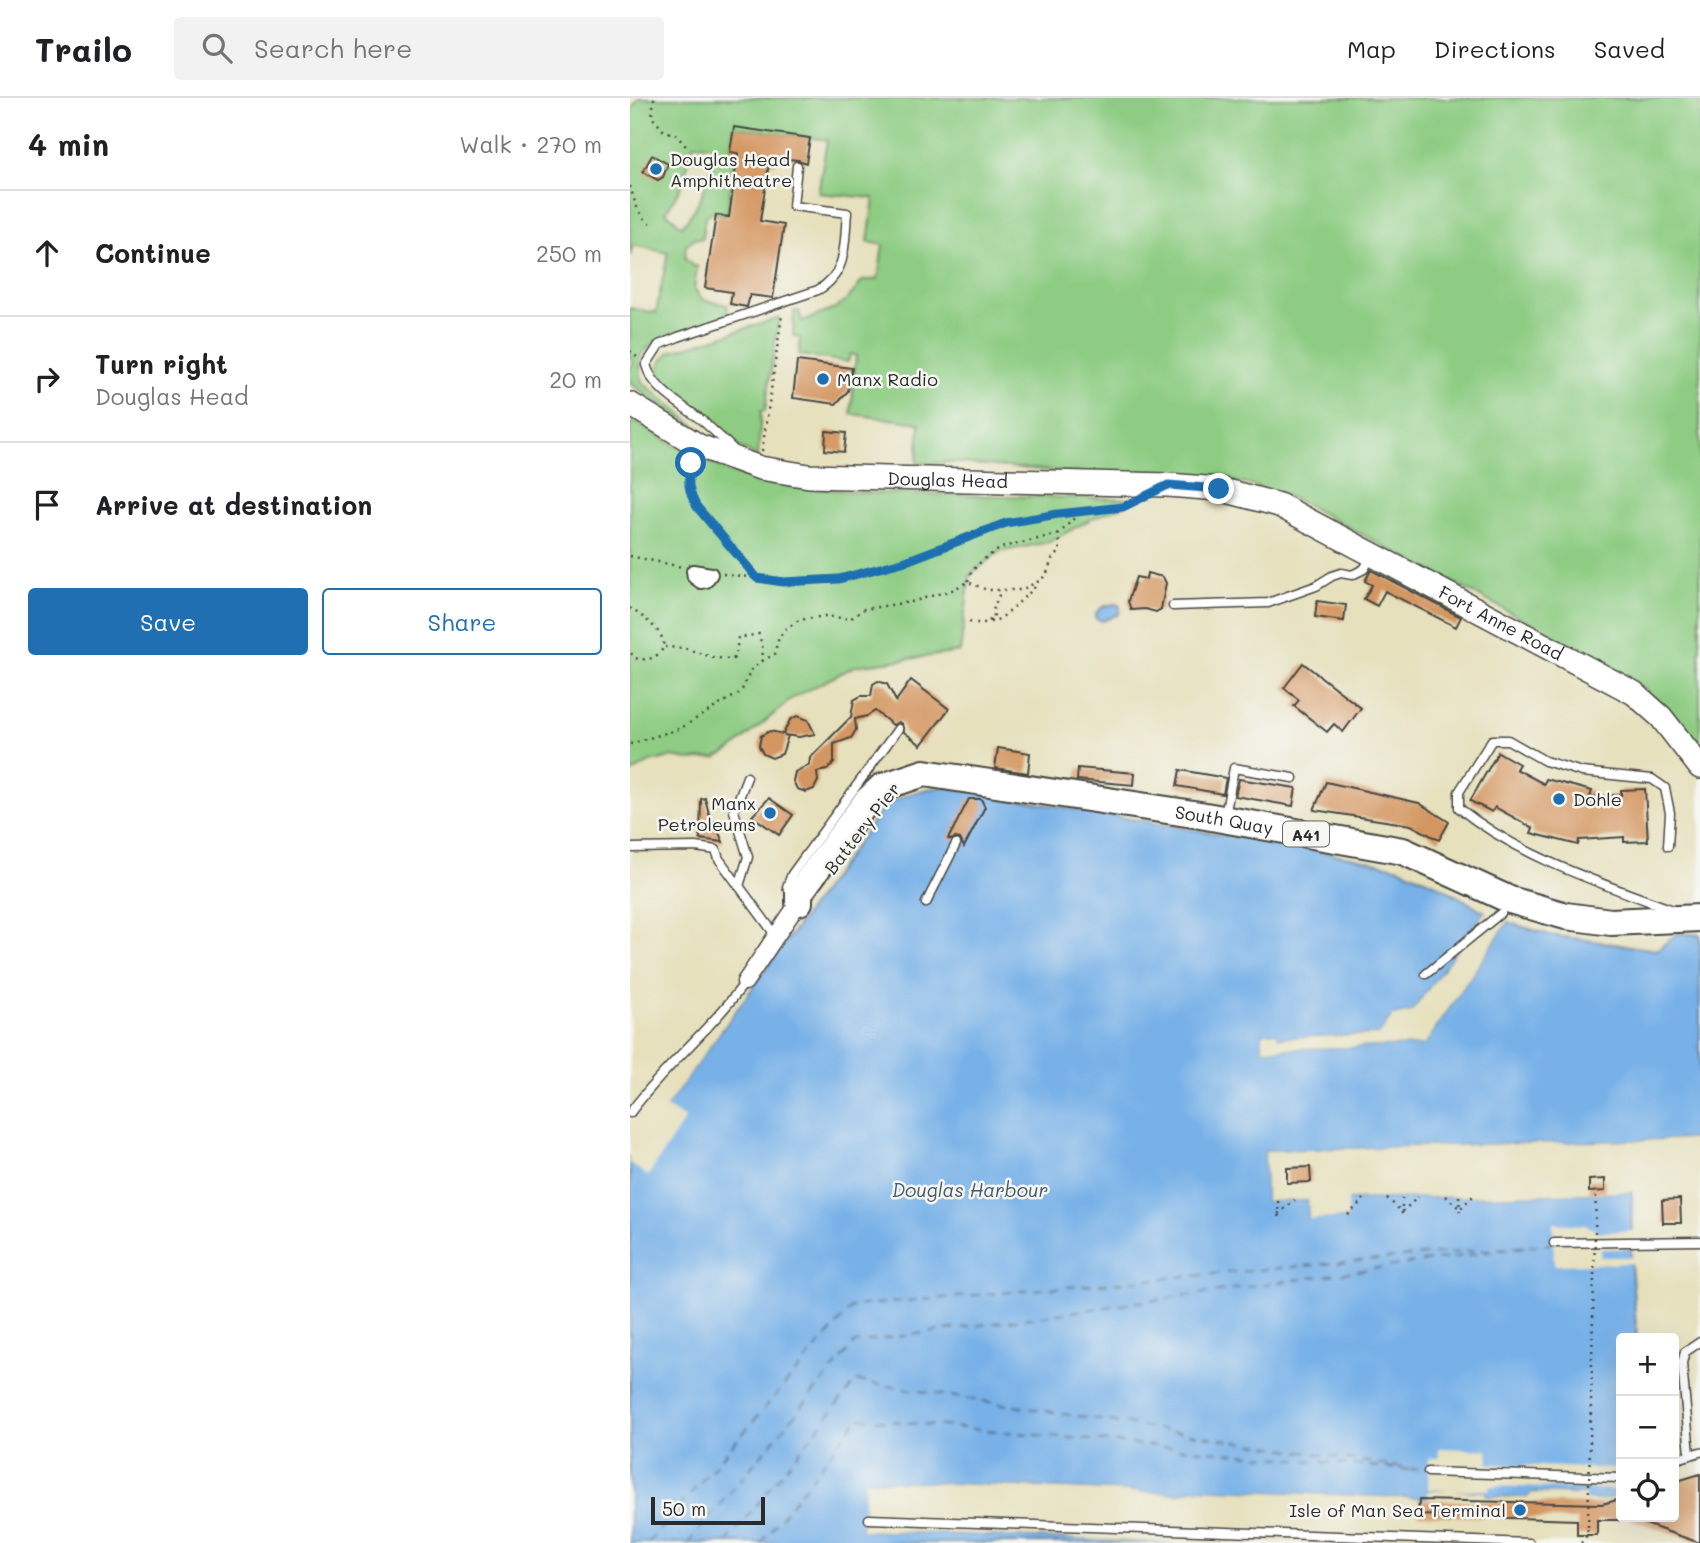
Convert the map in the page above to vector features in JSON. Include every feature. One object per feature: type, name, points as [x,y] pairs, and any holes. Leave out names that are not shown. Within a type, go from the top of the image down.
[{"type":"main road","name":"Douglas Head","points":[[630,404],[699,446],[751,465],[809,476],[1168,485],[1219,489],[1279,505]]},
{"type":"main road","name":"Fort Anne Road","points":[[1279,505],[1634,693],[1661,717],[1700,767]]},
{"type":"main road","name":"South Quay","points":[[902,779],[924,774],[989,788],[1224,819],[1403,851],[1510,900],[1566,916],[1611,922],[1696,917]]},
{"type":"main road","name":"Battery Pier","points":[[799,902],[799,893],[867,801],[882,787],[902,779]]},
{"type":"street","name":"Battery Pier","points":[[745,982],[799,902]]},
{"type":"lane","points":[[751,465],[662,390],[649,375],[646,365],[659,345],[818,290],[832,282],[840,270],[848,213],[793,206],[797,166]]},
{"type":"lane","points":[[1173,606],[1268,603],[1316,586],[1332,576],[1342,573],[1352,575],[1364,569],[1374,554]]},
{"type":"lane","points":[[799,902],[787,887],[792,874],[898,729]]},
{"type":"lane","points":[[1668,846],[1670,813],[1665,788],[1652,779],[1582,772],[1545,761],[1508,740],[1492,740],[1459,792],[1459,808],[1479,824],[1543,858],[1696,917]]},
{"type":"lane","points":[[1224,819],[1234,768],[1293,778]]},
{"type":"lane","points":[[739,886],[748,857],[734,811],[747,777]]},
{"type":"lane","points":[[926,904],[956,844]]},
{"type":"lane","points":[[630,849],[696,847],[716,850],[719,859],[776,936]]},
{"type":"lane","points":[[1426,974],[1502,913]]},
{"type":"lane","name":"Battery Pier","points":[[630,1114],[646,1092],[728,1006],[745,982]]},
{"type":"lane","points":[[1554,1243],[1700,1241]]},
{"type":"lane","points":[[1689,1455],[1682,1363],[1685,1352],[1700,1339]]},
{"type":"lane","points":[[1677,1459],[1700,1452]]},
{"type":"lane","points":[[1428,1472],[1616,1479]]},
{"type":"lane","points":[[869,1519],[1529,1543]]},
{"type":"path","points":[[654,98],[652,117],[664,131],[675,134],[686,146]]},
{"type":"path","points":[[630,186],[640,213],[650,223]]},
{"type":"path","points":[[751,465],[785,300]]},
{"type":"path","points":[[691,463],[688,475],[689,494],[708,521],[757,578]]},
{"type":"path","points":[[713,574],[783,582],[839,579],[906,561],[1006,523],[1123,507],[1132,503]]},
{"type":"path","points":[[968,582],[970,572],[996,551],[1059,534],[1080,512]]},
{"type":"path","points":[[630,744],[679,729],[741,692],[751,670],[775,654],[777,642],[784,630],[799,620],[825,616],[850,619],[864,609],[911,602],[952,590],[968,582],[987,590],[1021,590],[1045,577],[1052,559],[1060,552],[1059,534]]},
{"type":"path","points":[[630,556],[691,568]]},
{"type":"path","points":[[969,622],[986,623],[1002,619],[1017,601],[1034,589],[1035,583]]},
{"type":"path","points":[[986,623],[994,617],[993,610],[1002,589]]},
{"type":"path","points":[[630,608],[658,631],[665,647]]},
{"type":"path","points":[[665,647],[684,648],[715,658],[733,659],[738,638],[759,634],[763,650],[762,661]]},
{"type":"path","points":[[630,652],[635,658],[648,659],[658,655],[665,647]]},
{"type":"path","points":[[1581,1543],[1587,1535],[1588,1527],[1595,1192]]},
{"type":"path","points":[[1447,1196],[1460,1209]]},
{"type":"path","points":[[1459,1196],[1460,1214]]},
{"type":"path","points":[[1460,1209],[1474,1196]]},
{"type":"path","points":[[1402,1212],[1418,1197]]},
{"type":"path","points":[[1387,1198],[1402,1212]]},
{"type":"path","points":[[1402,1198],[1402,1217]]},
{"type":"path","points":[[1348,1215],[1364,1199]]},
{"type":"path","points":[[1278,1201],[1279,1216],[1295,1200]]},
{"type":"green space","points":[[639,98],[1700,98],[1700,746],[1645,689],[1547,632],[1295,499],[1247,484],[1189,475],[1067,472],[948,462],[917,464],[920,423],[851,414],[856,355],[850,354],[848,362],[799,355],[800,338],[793,336],[794,311],[799,311],[802,321],[821,314],[843,303],[862,281],[878,279],[883,245],[868,242],[874,198],[818,193],[827,140],[734,127],[730,152],[726,151],[735,155],[727,215],[712,212],[705,217],[702,239],[695,238],[686,245],[685,258],[692,266],[697,266],[694,289],[703,300],[728,305],[727,316],[668,336],[648,348],[640,362],[642,382],[702,431],[692,427],[630,383],[630,368],[634,364],[630,357],[630,308],[656,313],[668,253],[633,245],[630,257],[630,112]],"holes":[[[693,144],[709,145],[715,149],[707,180],[699,200],[682,226],[666,212],[683,183]]]},
{"type":"green space","points":[[779,318],[765,411],[761,411],[758,457],[740,448],[719,428],[667,388],[660,379],[658,369],[660,362],[670,352]]},
{"type":"green space","points":[[630,423],[637,423],[679,448],[728,471],[796,487],[870,493],[1133,499],[1049,542],[999,552],[970,575],[960,652],[855,666],[794,697],[731,750],[716,758],[689,760],[671,757],[650,762],[630,774]]},
{"type":"water","points":[[1116,604],[1120,606],[1119,614],[1103,621],[1095,618],[1102,607]]},
{"type":"water","name":"Douglas Harbour","points":[[944,787],[1352,857],[1400,868],[1436,884],[1485,912],[1412,1012],[1393,1016],[1379,1035],[1278,1038],[1276,1033],[1263,1033],[1263,1049],[1424,1045],[1507,922],[1550,935],[1657,950],[1678,933],[1700,935],[1700,1139],[1265,1151],[1266,1201],[1308,1200],[1309,1218],[1347,1218],[1347,1199],[1632,1192],[1631,1263],[1637,1333],[1616,1333],[1616,1498],[1600,1501],[1585,1500],[1584,1495],[1532,1493],[1527,1498],[1485,1497],[1485,1492],[1429,1491],[1428,1499],[1195,1489],[1179,1494],[866,1480],[862,1530],[1173,1543],[630,1543],[630,1156],[883,808],[912,793]]},
{"type":"pier","points":[[1485,912],[1488,914],[1414,1014],[1395,1019],[1380,1038],[1278,1041],[1274,1036],[1266,1037],[1266,1046],[1422,1042],[1504,920],[1507,922],[1424,1045],[1263,1049],[1263,1033],[1277,1033],[1278,1038],[1379,1035],[1393,1016],[1412,1012]]},
{"type":"pier","points":[[749,985],[752,987],[666,1107],[685,1119],[648,1176],[630,1163],[630,1150]]},
{"type":"pier","points":[[1700,1139],[1700,1143],[1268,1155],[1269,1198],[1310,1197],[1312,1215],[1344,1214],[1344,1198],[1347,1196],[1632,1188],[1632,1192],[1348,1199],[1348,1218],[1309,1219],[1308,1200],[1266,1201],[1265,1151]]},
{"type":"pier","points":[[1553,1223],[1585,1225],[1601,1232],[1635,1231],[1635,1248],[1601,1249],[1600,1257],[1635,1257],[1635,1263],[1554,1265]]},
{"type":"pier","points":[[1439,1448],[1488,1450],[1489,1464],[1616,1468],[1616,1490],[1489,1486],[1489,1490],[1452,1491],[1485,1492],[1485,1497],[1527,1498],[1532,1493],[1585,1495],[1586,1500],[1616,1498],[1616,1501],[1599,1505],[1584,1503],[1582,1498],[1533,1497],[1528,1501],[1485,1501],[1481,1495],[1447,1494],[1432,1495],[1428,1502],[1195,1492],[1179,1497],[868,1483],[866,1526],[1173,1540],[1176,1543],[862,1530],[865,1480],[1179,1494],[1195,1489],[1428,1499],[1428,1491],[1446,1490],[1428,1489],[1429,1458],[1439,1458]]},
{"type":"building","points":[[734,127],[810,138],[806,163],[778,158],[777,164],[769,163],[760,221],[784,225],[773,298],[750,295],[747,307],[730,304],[732,292],[705,288],[716,215],[729,217],[738,153],[730,152]]},
{"type":"building","name":"Douglas Head Amphitheatre","points":[[652,155],[668,164],[663,177],[658,180],[643,172]]},
{"type":"building","name":"Manx Radio","points":[[797,361],[852,368],[848,391],[836,404],[793,398]]},
{"type":"building","points":[[826,431],[846,433],[844,452],[825,450]]},
{"type":"building","points":[[1371,570],[1461,617],[1456,627],[1385,591],[1377,606],[1364,599],[1372,585],[1365,581]]},
{"type":"building","points":[[1147,573],[1163,577],[1166,583],[1161,609],[1156,612],[1145,609],[1131,610],[1128,601],[1136,577],[1146,579]]},
{"type":"building","points":[[1317,601],[1346,605],[1344,621],[1315,617]]},
{"type":"building","points":[[1303,663],[1361,708],[1343,732],[1334,724],[1327,732],[1294,706],[1299,700],[1284,688]]},
{"type":"building","points":[[911,680],[949,709],[921,745],[904,732],[902,724],[898,722],[893,725],[875,711],[855,719],[856,730],[851,738],[834,744],[834,763],[827,770],[817,772],[818,781],[814,789],[806,792],[797,789],[793,781],[795,772],[809,765],[810,758],[851,717],[854,700],[861,696],[871,696],[873,684],[878,681],[887,684],[896,701]]},
{"type":"building","points":[[797,716],[808,720],[815,734],[799,737],[784,735],[788,736],[782,754],[772,758],[763,754],[759,746],[761,736],[770,731],[783,734],[790,720]]},
{"type":"building","points":[[998,748],[1030,753],[1028,773],[995,768]]},
{"type":"building","name":"Dohle","points":[[1498,752],[1519,764],[1516,769],[1544,784],[1546,779],[1592,791],[1590,797],[1621,795],[1621,790],[1645,789],[1648,841],[1624,842],[1624,837],[1579,840],[1578,845],[1531,833],[1533,828],[1495,807],[1492,812],[1470,801]]},
{"type":"building","points":[[1078,768],[1135,773],[1134,785],[1077,780]]},
{"type":"building","points":[[1180,770],[1226,778],[1223,794],[1177,786]]},
{"type":"building","points":[[1239,779],[1296,788],[1293,806],[1235,796]]},
{"type":"building","points":[[1326,782],[1419,803],[1449,822],[1439,840],[1411,825],[1314,810]]},
{"type":"building","name":"Manx Petroleums","points":[[705,798],[711,822],[714,821],[723,842],[700,839],[701,799]]},
{"type":"building","name":"Manx Petroleums","points":[[769,798],[793,815],[779,835],[752,816]]},
{"type":"building","points":[[969,799],[981,799],[985,807],[964,847],[960,839],[948,839]]},
{"type":"building","points":[[1310,1167],[1311,1182],[1287,1183],[1287,1168]]},
{"type":"building","points":[[1605,1179],[1605,1191],[1589,1192],[1589,1180]]},
{"type":"building","points":[[1680,1199],[1681,1223],[1663,1223],[1662,1200]]},
{"type":"building","points":[[1700,1474],[1700,1543],[1640,1522],[1679,1522],[1679,1480]]},
{"type":"building","points":[[1419,1500],[1602,1504],[1616,1500],[1616,1520],[1597,1520],[1597,1535],[1577,1535],[1577,1520],[1418,1515]]},
{"type":"ferry route","points":[[648,1543],[853,1306],[1551,1244]]},
{"type":"ferry route","points":[[688,1543],[855,1343],[1532,1246]]},
{"type":"ferry route","points":[[726,1543],[856,1381],[1424,1471]]},
{"type":"ferry route","points":[[761,1543],[858,1418],[1410,1470]]},
{"type":"place","name":"Douglas Head Amphitheatre","points":[[656,169]]},
{"type":"place","name":"Manx Radio","points":[[823,379]]},
{"type":"place","name":"Dohle","points":[[1559,799]]},
{"type":"place","name":"Manx Petroleums","points":[[770,813]]},
{"type":"place","name":"Isle of Man Sea Terminal","points":[[1520,1510]]},
{"type":"route","points":[[691,463],[688,475],[689,494],[697,507],[757,578],[783,582],[839,579],[875,570],[1006,523],[1123,507],[1168,485],[1219,489]]}]
